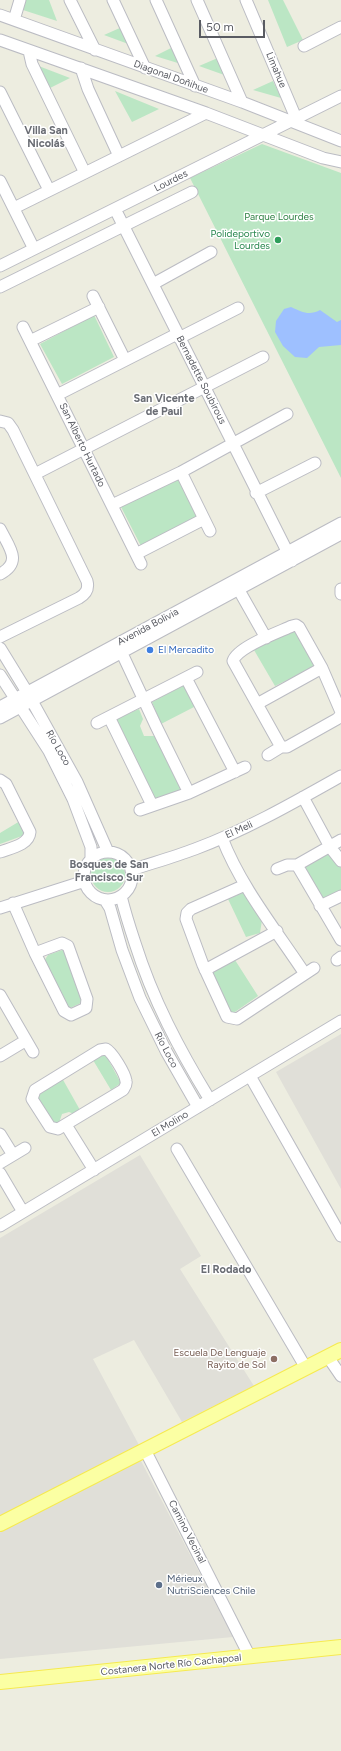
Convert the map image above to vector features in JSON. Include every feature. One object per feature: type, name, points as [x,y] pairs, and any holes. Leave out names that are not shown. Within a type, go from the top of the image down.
[{"type":"main road","points":[[0,1524],[341,1350]]},
{"type":"main road","name":"Costanera Norte Río Cachapoal","points":[[0,1682],[341,1648]]},
{"type":"street","points":[[14,20],[20,0]]},
{"type":"street","points":[[70,0],[95,50]]},
{"type":"street","points":[[113,0],[145,68]]},
{"type":"street","points":[[156,0],[195,86]]},
{"type":"street","points":[[197,0],[242,102]]},
{"type":"street","name":"Limahue","points":[[246,0],[293,119]]},
{"type":"street","name":"Diagonal Doñihue","points":[[0,15],[195,86],[293,119],[341,141]]},
{"type":"street","points":[[304,46],[341,27]]},
{"type":"street","points":[[0,40],[206,113],[261,135],[331,160],[341,162]]},
{"type":"street","points":[[29,51],[32,64],[85,173]]},
{"type":"street","points":[[81,68],[88,89],[119,156]]},
{"type":"street","points":[[0,92],[49,190]]},
{"type":"street","name":"Lourdes","points":[[0,266],[341,96]]},
{"type":"street","points":[[14,208],[206,113]]},
{"type":"street","name":"Lourdes","points":[[0,287],[187,194],[178,177]]},
{"type":"street","points":[[0,181],[34,249]]},
{"type":"street","name":"Bernadette Soubirous","points":[[115,209],[256,493],[289,556]]},
{"type":"street","points":[[152,284],[211,252]]},
{"type":"street","points":[[93,296],[125,360]]},
{"type":"street","points":[[30,341],[98,307]]},
{"type":"street","points":[[57,395],[125,360],[238,308]]},
{"type":"street","name":"San Alberto Hurtado","points":[[23,327],[138,559],[204,519]]},
{"type":"street","points":[[35,474],[263,357]]},
{"type":"street","points":[[112,506],[181,472],[288,414]]},
{"type":"street","points":[[0,421],[8,423],[11,426],[87,581],[87,590],[79,598],[0,637]]},
{"type":"street","points":[[256,493],[315,463]]},
{"type":"street","points":[[181,472],[210,531]]},
{"type":"street","points":[[289,556],[341,523]]},
{"type":"street","points":[[0,529],[12,554],[13,560],[9,569],[0,574]]},
{"type":"street","name":"Avenida Bolivia","points":[[0,718],[18,703],[121,654],[236,585],[289,556],[341,534]]},
{"type":"street","points":[[236,585],[266,638]]},
{"type":"street","name":"Avenida Bolivia","points":[[30,697],[118,643],[236,585]]},
{"type":"street","points":[[341,589],[341,594]]},
{"type":"street","points":[[268,755],[337,719],[341,712],[322,668],[299,627],[296,625],[266,638],[238,653],[233,661],[281,747]]},
{"type":"street","points":[[118,643],[121,654],[189,792]]},
{"type":"street","name":"Río Loco","points":[[0,648],[30,697],[77,782],[108,852]]},
{"type":"street","points":[[257,704],[322,668]]},
{"type":"street","points":[[97,723],[145,700],[197,672]]},
{"type":"street","name":"Río Loco","points":[[0,675],[49,751],[70,793],[92,847],[91,860]]},
{"type":"street","points":[[140,810],[189,792],[240,769],[186,678]]},
{"type":"street","name":"Avenida Bolivia","points":[[0,707],[18,703]]},
{"type":"street","points":[[110,717],[152,805]]},
{"type":"street","name":"El Meli","points":[[131,870],[195,849],[222,838],[277,812],[341,776]]},
{"type":"street","points":[[0,780],[6,784],[30,832],[30,838],[26,842],[0,852]]},
{"type":"street","points":[[303,797],[330,847],[341,861]]},
{"type":"street","points":[[222,838],[245,885],[276,931],[310,971],[237,1019],[231,1019],[227,1017],[205,970],[186,919],[191,908],[245,885]]},
{"type":"street","points":[[277,869],[287,865],[297,865],[341,840]]},
{"type":"street","points":[[108,852],[122,857],[127,862],[131,870],[131,884],[122,896],[105,900],[92,894],[85,881],[86,870],[91,860],[100,854],[108,852]]},
{"type":"street","points":[[297,865],[341,940]]},
{"type":"street","points":[[0,908],[85,881]]},
{"type":"street","name":"Río Loco","points":[[122,896],[139,954],[159,1008],[176,1042],[210,1100]]},
{"type":"street","points":[[320,906],[341,896]]},
{"type":"street","name":"Río Loco","points":[[105,900],[110,908],[122,950],[140,998],[158,1035],[198,1107]]},
{"type":"street","points":[[14,903],[35,952],[64,1011],[71,1015],[86,1008],[87,999],[68,946],[62,943],[35,952]]},
{"type":"street","points":[[205,970],[276,931]]},
{"type":"street","points":[[0,995],[25,1041],[33,1052]]},
{"type":"street","name":"El Molino","points":[[0,1226],[341,1021]]},
{"type":"street","points":[[0,1056],[25,1041]]},
{"type":"street","points":[[106,1049],[111,1051],[126,1079],[126,1085],[123,1090],[66,1125],[58,1129],[50,1127],[32,1099],[35,1090],[100,1050],[106,1049]]},
{"type":"street","points":[[250,1076],[341,1236]]},
{"type":"street","points":[[66,1125],[94,1170]]},
{"type":"street","points":[[0,1134],[13,1154]]},
{"type":"street","points":[[0,1163],[25,1148]]},
{"type":"street","points":[[177,1149],[306,1368]]},
{"type":"street","points":[[0,1173],[23,1212]]},
{"type":"street","points":[[328,1357],[341,1376]]},
{"type":"street","name":"Camino Vecinal","points":[[145,1450],[250,1657]]},
{"type":"shaded area","points":[[341,1034],[341,1189],[276,1072]]},
{"type":"shaded area","points":[[140,1155],[201,1256],[180,1269],[254,1386],[182,1422],[134,1340],[93,1359],[139,1445],[0,1516],[0,1238]]},
{"type":"shaded area","points":[[140,1459],[233,1637],[0,1659],[0,1532]]},
{"type":"green space","points":[[25,0],[49,0],[57,21],[23,10]]},
{"type":"green space","points":[[268,0],[283,0],[303,40],[287,47]]},
{"type":"green space","points":[[122,27],[131,45],[104,35]]},
{"type":"green space","points":[[173,47],[181,64],[155,56]]},
{"type":"green space","points":[[220,57],[230,77],[199,66]]},
{"type":"green space","points":[[36,65],[70,78],[50,88]]},
{"type":"green space","points":[[273,81],[281,98],[253,90]]},
{"type":"green space","points":[[115,91],[159,109],[132,122]]},
{"type":"green space","name":"Parque Lourdes","points":[[262,144],[341,173],[341,478],[190,178]]},
{"type":"green space","points":[[94,315],[114,357],[62,384],[40,344]]},
{"type":"green space","points":[[179,476],[200,518],[142,548],[120,505]]},
{"type":"green space","points":[[295,628],[316,666],[275,686],[254,650]]},
{"type":"green space","points":[[186,684],[196,706],[161,724],[152,702]]},
{"type":"green space","points":[[139,709],[143,719],[140,726],[144,736],[157,736],[183,789],[155,799],[115,719]]},
{"type":"green space","points":[[20,821],[26,829],[22,836],[0,844],[0,833]]},
{"type":"green space","points":[[330,851],[341,868],[341,893],[321,904],[299,868]]},
{"type":"green space","points":[[105,858],[111,858],[115,859],[122,865],[125,875],[124,882],[118,889],[111,892],[105,892],[101,891],[94,885],[91,878],[91,872],[92,868],[98,861]]},
{"type":"green space","points":[[244,892],[262,920],[260,933],[246,937],[228,899]]},
{"type":"green space","points":[[65,949],[83,1002],[68,1009],[42,964],[48,955]]},
{"type":"green space","points":[[235,960],[258,996],[232,1014],[210,972]]},
{"type":"green space","points":[[104,1052],[121,1083],[111,1090],[93,1060]]},
{"type":"green space","points":[[62,1078],[80,1110],[74,1114],[69,1112],[62,1114],[59,1123],[54,1126],[35,1094]]},
{"type":"water","points":[[291,307],[302,312],[309,313],[320,310],[337,322],[341,320],[341,345],[319,347],[307,358],[295,357],[283,346],[275,332],[276,321],[284,309]]},
{"type":"place","name":"Polideportivo Lourdes","points":[[278,240]]},
{"type":"place","name":"El Mercadito","points":[[150,650]]},
{"type":"place","name":"Escuela De Lenguaje Rayito de Sol","points":[[274,1359]]},
{"type":"place","name":"Mérieux NutriSciences Chile","points":[[159,1585]]},
{"type":"district","name":"Villa San Nicolás","points":[[46,137]]},
{"type":"district","name":"San Vicente de Paul","points":[[164,405]]},
{"type":"district","name":"Bosques de San Francisco Sur","points":[[109,871]]},
{"type":"district","name":"El Rodado","points":[[226,1270]]}]
